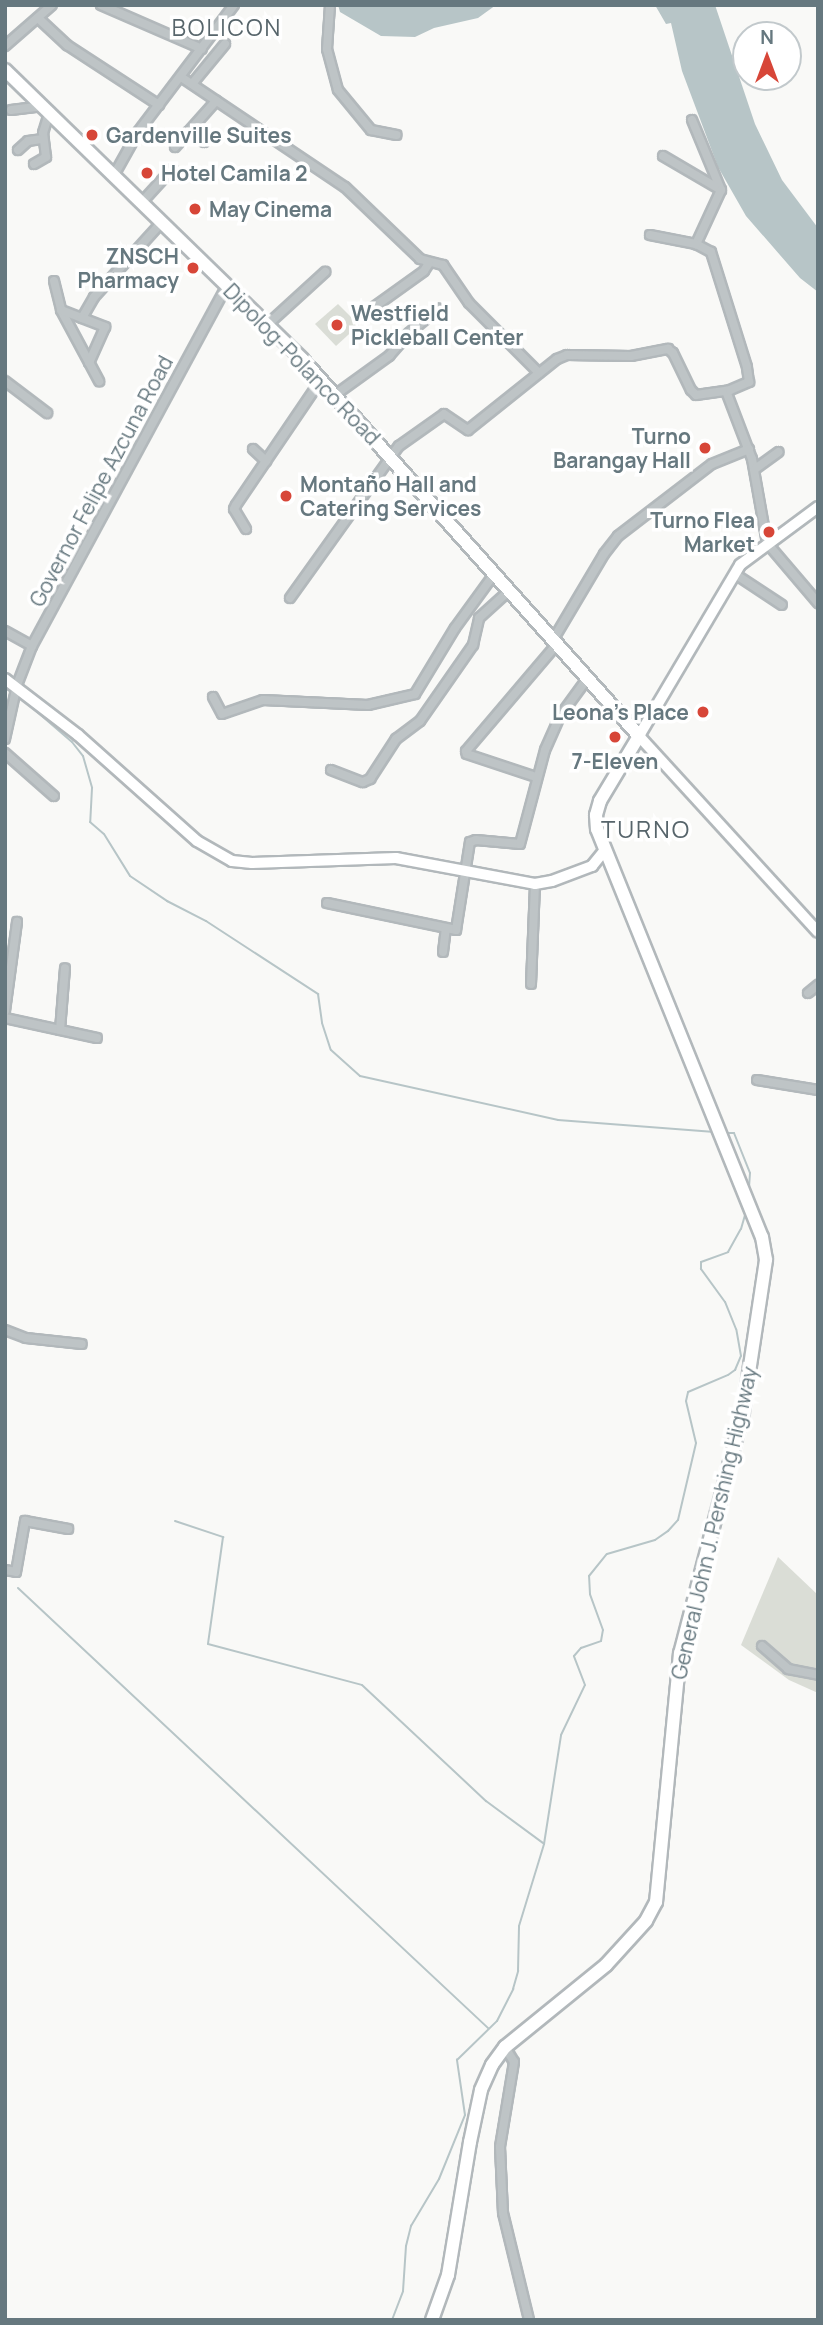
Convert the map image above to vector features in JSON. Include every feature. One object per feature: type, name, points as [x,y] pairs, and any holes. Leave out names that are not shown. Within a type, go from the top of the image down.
[{"type":"highway","name":"Dipolog-Polanco Road","points":[[5,70],[321,380],[639,736]]},
{"type":"highway","name":"General John J. Pershing Highway","points":[[432,2320],[448,2274],[481,2090],[492,2065],[505,2047],[606,1965],[646,1921],[656,1902],[680,1653],[743,1412],[766,1260],[757,1217],[597,829],[597,808],[639,736]]},
{"type":"main road","name":"General John J. Pershing Highway","points":[[639,736],[735,574],[748,557],[818,507]]},
{"type":"main road","points":[[5,679],[16,692],[174,822],[223,858],[252,863],[385,857],[535,884],[552,881],[592,866],[604,850]]},
{"type":"main road","points":[[639,736],[818,932]]},
{"type":"main road","points":[[592,866],[613,871]]},
{"type":"street","points":[[5,46],[52,5]]},
{"type":"street","points":[[101,5],[202,49]]},
{"type":"street","points":[[114,175],[138,132],[234,5]]},
{"type":"street","points":[[330,5],[327,49],[338,90],[371,131],[397,135]]},
{"type":"street","points":[[37,18],[66,45],[159,105]]},
{"type":"street","points":[[192,84],[225,44]]},
{"type":"street","points":[[181,77],[345,187],[413,254],[429,263],[443,265],[469,303],[539,373]]},
{"type":"street","points":[[175,147],[216,101]]},
{"type":"street","points":[[11,110],[45,110],[45,159],[34,164]]},
{"type":"street","points":[[692,120],[721,190],[696,244]]},
{"type":"street","points":[[188,132],[204,142]]},
{"type":"street","points":[[18,150],[28,141],[43,139]]},
{"type":"street","points":[[663,156],[721,190]]},
{"type":"street","points":[[142,202],[172,169]]},
{"type":"street","points":[[82,318],[94,297],[162,222]]},
{"type":"street","points":[[290,598],[389,456],[444,414],[468,430],[562,356],[631,356],[668,349],[673,353],[693,394],[701,396],[747,385],[750,376],[711,253],[696,244],[650,235]]},
{"type":"street","points":[[367,312],[424,271],[429,263]]},
{"type":"street","points":[[267,325],[325,272]]},
{"type":"street","points":[[54,281],[61,310],[99,381]]},
{"type":"street","name":"Governor Felipe Azcuna Road","points":[[5,738],[16,692],[32,646],[227,285]]},
{"type":"street","points":[[335,395],[389,356],[409,333],[438,309]]},
{"type":"street","points":[[61,310],[105,327],[89,363]]},
{"type":"street","points":[[246,529],[234,509],[321,380]]},
{"type":"street","points":[[5,382],[47,413]]},
{"type":"street","points":[[726,391],[755,469],[767,543],[818,603]]},
{"type":"street","points":[[253,449],[265,461]]},
{"type":"street","points":[[536,777],[467,754],[466,751],[555,642],[604,554],[618,536],[712,464],[749,449]]},
{"type":"street","points":[[755,469],[778,452]]},
{"type":"street","points":[[213,696],[222,714],[264,700],[368,705],[415,694],[455,628],[495,573]]},
{"type":"street","points":[[735,574],[782,605]]},
{"type":"street","points":[[331,771],[363,782],[370,779],[396,738],[420,721],[473,645],[479,618],[510,590]]},
{"type":"street","points":[[5,632],[32,646]]},
{"type":"street","points":[[327,903],[446,929],[457,929],[470,842],[473,839],[520,844],[536,777],[560,716],[587,679]]},
{"type":"street","points":[[5,752],[54,796]]},
{"type":"street","points":[[531,984],[535,884]]},
{"type":"street","points":[[5,1011],[17,922]]},
{"type":"street","points":[[443,952],[446,929]]},
{"type":"street","points":[[60,1030],[65,968]]},
{"type":"street","points":[[808,993],[818,985]]},
{"type":"street","points":[[5,1018],[97,1038]]},
{"type":"street","points":[[757,1080],[818,1090]]},
{"type":"street","points":[[5,1330],[26,1338],[82,1344]]},
{"type":"street","points":[[5,1570],[16,1572],[25,1521],[68,1529]]},
{"type":"street","points":[[762,1646],[788,1669],[818,1675]]},
{"type":"street","points":[[505,2047],[514,2062],[500,2147],[503,2213],[529,2320]]},
{"type":"shaded area","points":[[338,5],[496,5],[478,18],[434,28],[415,37],[381,36],[340,12]]},
{"type":"shaded area","points":[[655,5],[715,5],[732,56],[732,91],[744,91],[755,124],[782,180],[818,228],[818,292],[800,278],[746,216],[718,167],[682,71],[671,23],[666,24]]},
{"type":"shaded area","name":"Westfield Pickleball Center","points":[[338,304],[359,325],[336,346],[315,324]]},
{"type":"shaded area","points":[[778,1557],[818,1595],[818,1693],[789,1680],[741,1645]]},
{"type":"waterway","points":[[5,688],[14,693]]},
{"type":"waterway","points":[[21,698],[72,742],[83,756],[92,788],[90,822],[104,834],[130,876],[167,901],[206,921],[318,994],[322,1023],[331,1050],[360,1076],[558,1120],[715,1132]]},
{"type":"waterway","points":[[728,1133],[734,1133],[750,1173],[749,1186]]},
{"type":"waterway","points":[[392,2320],[403,2291],[406,2246],[411,2226],[439,2179],[465,2115],[457,2060],[497,2021],[513,1989],[518,1971],[519,1926],[544,1844],[561,1735],[585,1685],[574,1656],[581,1648],[601,1641],[603,1630],[590,1594],[589,1576],[607,1554],[655,1540],[678,1520],[696,1443],[686,1401],[688,1392],[728,1375],[735,1370],[741,1356],[736,1329],[725,1302],[701,1269],[701,1262],[728,1252],[741,1229],[746,1211]]},
{"type":"waterway","points":[[175,1521],[223,1537],[208,1644],[362,1685],[486,1801],[543,1843]]},
{"type":"waterway","points":[[18,1588],[488,2028]]},
{"type":"place","name":"Gardenville Suites","points":[[92,135]]},
{"type":"place","name":"Hotel Camila 2","points":[[147,173]]},
{"type":"place","name":"May Cinema","points":[[195,209]]},
{"type":"place","name":"ZNSCH Pharmacy","points":[[193,268]]},
{"type":"place","name":"Westfield Pickleball Center","points":[[337,325]]},
{"type":"place","name":"Turno Barangay Hall","points":[[705,448]]},
{"type":"place","name":"Montaño Hall and Catering Services","points":[[286,496]]},
{"type":"place","name":"Turno Flea Market","points":[[769,532]]},
{"type":"place","name":"Leona's Place","points":[[703,712]]},
{"type":"place","name":"7-Eleven","points":[[615,737]]},
{"type":"district","name":"BOLICON","points":[[227,27]]},
{"type":"district","name":"TURNO","points":[[646,829]]}]
